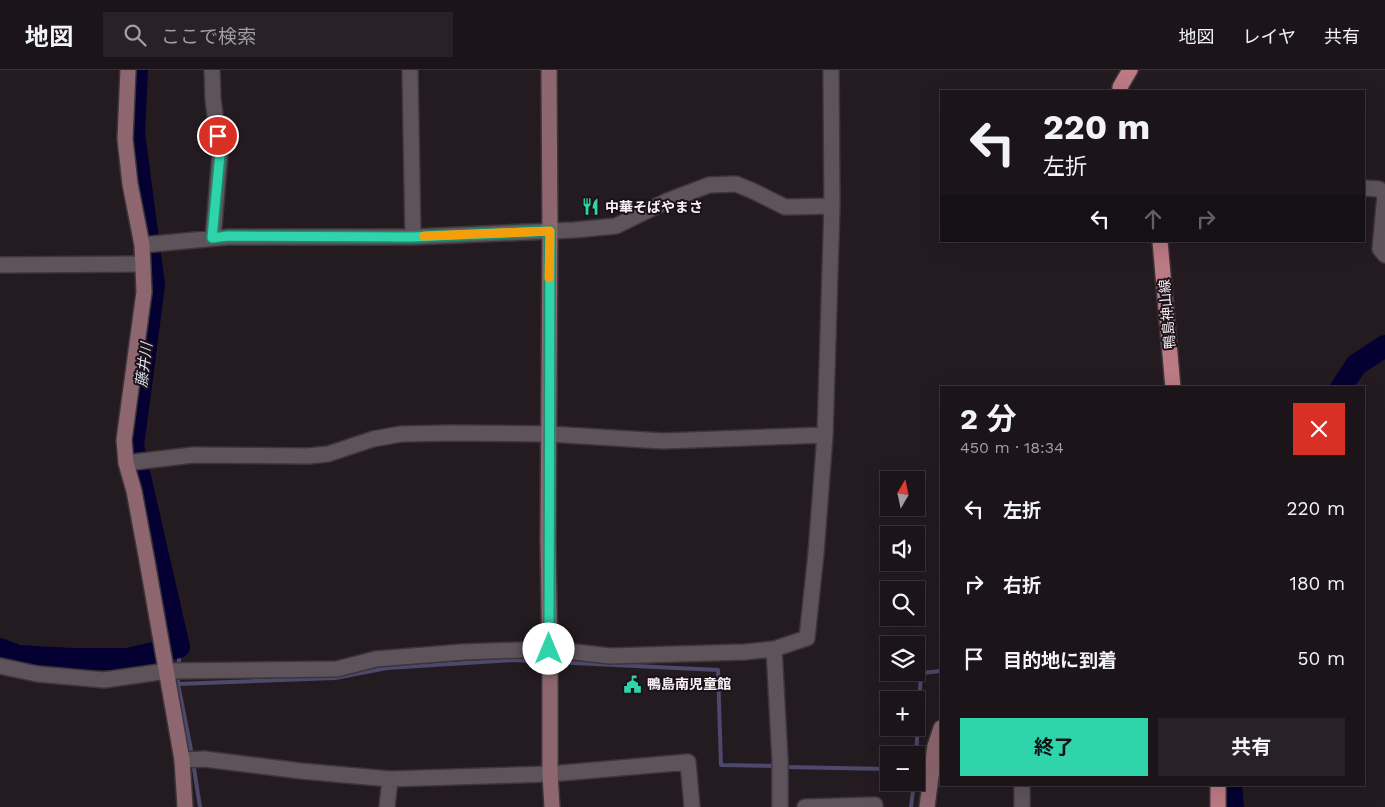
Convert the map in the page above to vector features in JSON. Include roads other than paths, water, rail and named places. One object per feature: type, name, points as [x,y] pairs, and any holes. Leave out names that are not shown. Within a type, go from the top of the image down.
[{"type":"main road","points":[[1120,90],[1130,70]]},
{"type":"main road","name":"鴨島神山線","points":[[1160,242],[1173,386]]},
{"type":"main road","points":[[1218,786],[1218,807]]},
{"type":"street","points":[[128,70],[125,139],[130,184],[147,245],[142,264],[144,292],[124,440],[132,462],[134,492],[182,760],[185,807]]},
{"type":"street","points":[[212,70],[213,98],[220,154],[212,238]]},
{"type":"street","points":[[410,70],[412,237]]},
{"type":"street","points":[[549,70],[550,774],[552,807]]},
{"type":"street","points":[[0,666],[37,674],[104,680],[167,670],[336,669],[376,659],[463,652],[550,660],[610,656],[745,652],[774,649],[807,638],[825,434],[832,206],[831,70]]},
{"type":"street","points":[[147,245],[228,236],[412,237],[616,226],[667,201],[709,185],[736,184],[753,190],[786,207],[832,206]]},
{"type":"street","points":[[1365,188],[1379,189],[1385,195],[1380,249],[1385,255]]},
{"type":"street","points":[[0,265],[142,264]]},
{"type":"street","points":[[132,462],[193,455],[308,456],[328,454],[373,440],[401,434],[549,434],[663,440],[825,434]]},
{"type":"street","points":[[774,649],[780,766],[780,807]]},
{"type":"street","points":[[927,807],[935,746],[940,731]]},
{"type":"street","points":[[182,760],[204,759],[301,771],[390,779],[550,774],[688,762],[692,807]]},
{"type":"street","points":[[387,807],[390,779]]},
{"type":"street","points":[[1022,786],[1022,807]]},
{"type":"street","points":[[805,807],[875,805],[875,807]]},
{"type":"waterway","name":"藤井川","points":[[137,70],[134,133],[154,285],[133,446],[179,647],[171,649]]},
{"type":"waterway","points":[[1342,386],[1356,365],[1385,346]]},
{"type":"waterway","points":[[179,647],[179,667]]},
{"type":"waterway","name":"藤井川","points":[[0,649],[18,656],[72,659],[127,659],[158,652]]},
{"type":"waterway","points":[[178,684],[335,678],[387,668],[515,660],[546,662]]},
{"type":"waterway","points":[[553,662],[718,670],[721,765],[777,766]]},
{"type":"waterway","points":[[917,746],[921,673],[940,671]]},
{"type":"waterway","points":[[178,674],[178,684],[192,755]]},
{"type":"waterway","points":[[193,762],[200,807]]},
{"type":"waterway","points":[[784,767],[880,769]]},
{"type":"waterway","points":[[1231,786],[1233,807]]},
{"type":"waterway","points":[[911,807],[913,791]]},
{"type":"place","name":"中華そばやまさ","points":[[591,207]]},
{"type":"place","name":"鴨島南児童館","points":[[633,684]]}]
